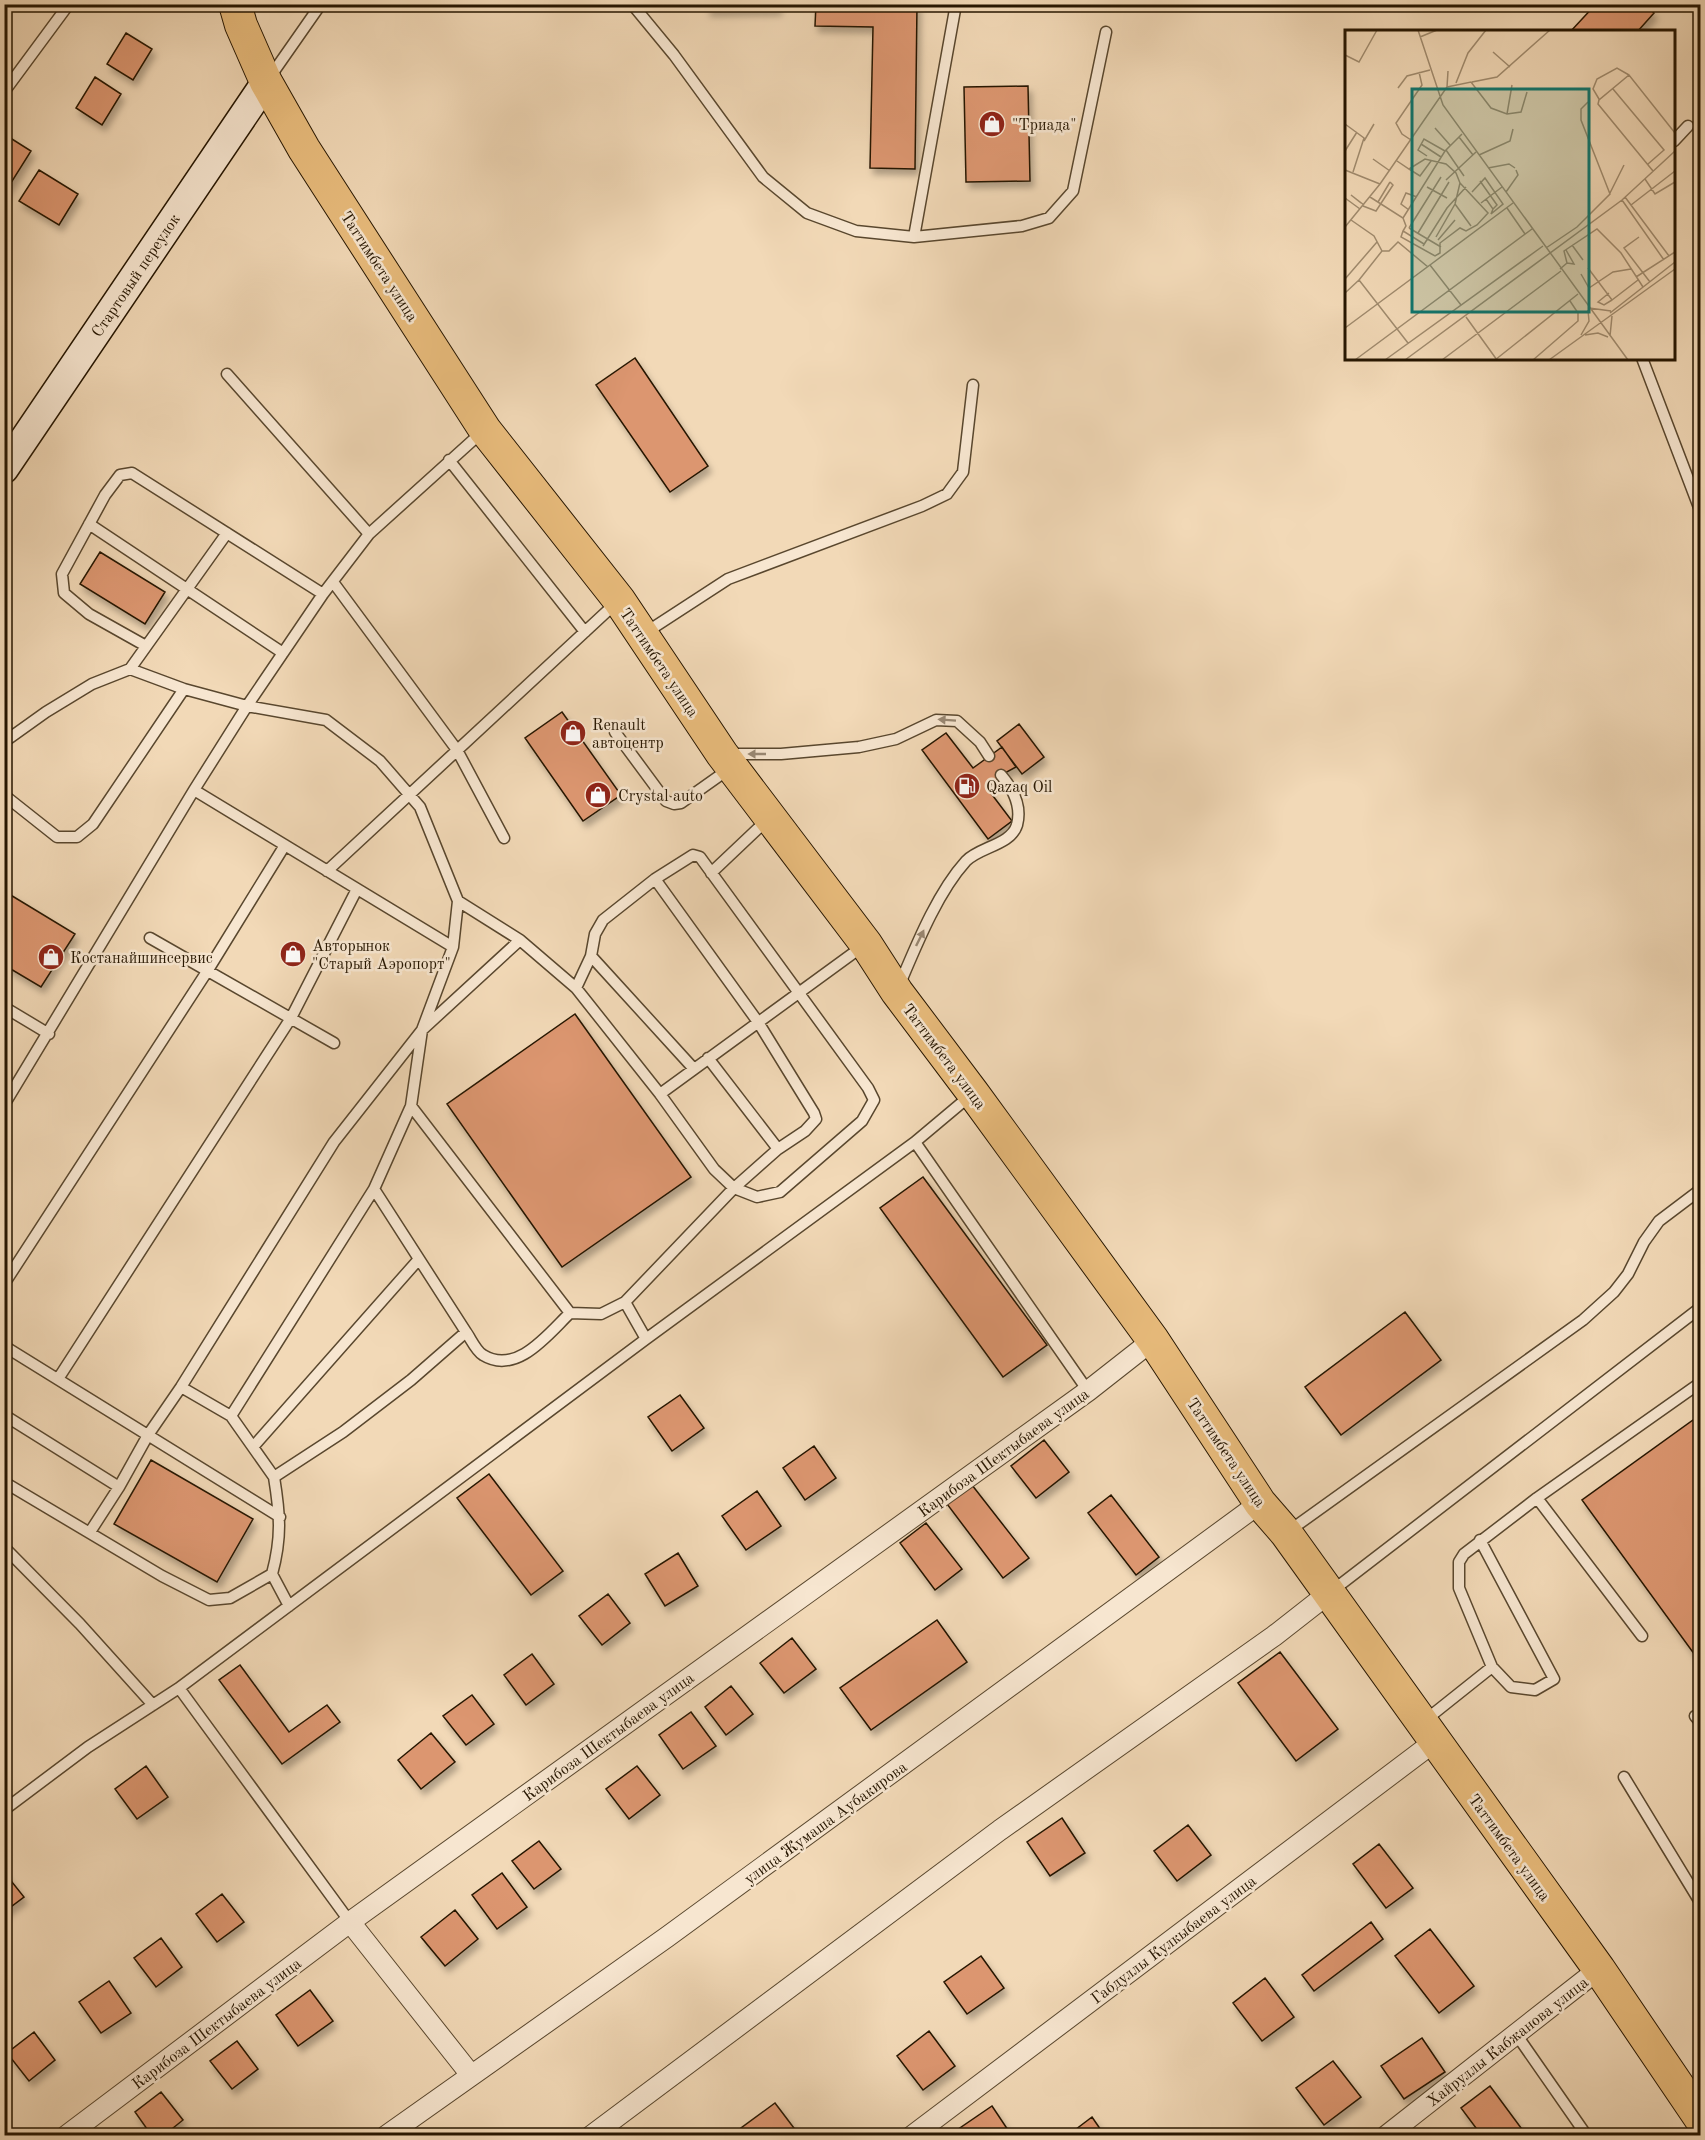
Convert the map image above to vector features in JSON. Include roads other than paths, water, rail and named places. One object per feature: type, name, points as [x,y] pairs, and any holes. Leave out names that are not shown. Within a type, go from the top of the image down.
[{"type":"main road","name":"Таттимбета улица","points":[[235,4],[266,82],[304,149],[485,430],[619,600],[727,761],[866,944],[897,992],[1153,1340],[1260,1503],[1286,1533],[1691,2097],[1701,2118]]},
{"type":"main road","points":[[1690,2136],[1691,2097]]},
{"type":"street","name":"Стартовый переулок","points":[[4,469],[266,82]]},
{"type":"street","name":"Карибоза Шектыбаева улица","points":[[66,2136],[350,1922],[1088,1391],[1153,1340]]},
{"type":"street","name":"улица Жумаша Аубакирова","points":[[386,2136],[677,1930],[1260,1503]]},
{"type":"street","points":[[591,2136],[1000,1830],[1274,1636],[1329,1593]]},
{"type":"street","name":"Габдуллы Кулкыбаева улица","points":[[912,2136],[1428,1733]]},
{"type":"street","points":[[350,1922],[471,2075]]},
{"type":"street","name":"Хайруллы Кабжанова улица","points":[[1386,2136],[1599,1969]]},
{"type":"lane","points":[[4,92],[69,4]]},
{"type":"lane","points":[[266,82],[321,4]]},
{"type":"lane","points":[[632,4],[674,55],[764,177],[807,213],[856,231],[914,237],[1022,226],[1049,218],[1073,191],[1106,32]]},
{"type":"lane","points":[[914,237],[956,4]]},
{"type":"lane","points":[[1675,140],[1688,126]]},
{"type":"lane","points":[[1643,360],[1701,510]]},
{"type":"lane","points":[[227,374],[369,534]]},
{"type":"lane","points":[[642,635],[728,579],[922,506],[947,494],[963,472],[973,384]]},
{"type":"lane","points":[[4,1105],[49,1034],[194,790],[247,706],[323,594],[369,534],[485,430]]},
{"type":"lane","points":[[449,460],[585,632]]},
{"type":"lane","points":[[146,646],[89,614],[64,593],[62,574],[105,495],[120,475],[132,473],[323,594]]},
{"type":"lane","points":[[89,524],[283,653]]},
{"type":"lane","points":[[4,742],[46,712],[92,684],[130,669],[227,533]]},
{"type":"lane","points":[[333,582],[457,750],[504,838]]},
{"type":"lane","points":[[327,871],[619,600]]},
{"type":"lane","points":[[130,669],[184,689],[247,706],[326,720],[380,761],[410,793],[420,807],[458,902],[453,947],[422,1030],[411,1106],[374,1189],[231,1416]]},
{"type":"lane","points":[[4,795],[57,837],[77,837],[93,824],[184,689]]},
{"type":"lane","points":[[615,732],[666,801],[674,804],[681,803],[727,761],[859,747],[896,739],[936,720],[957,721],[980,742],[990,756]]},
{"type":"lane","points":[[897,992],[912,955],[948,882],[968,859],[1010,836],[1016,826],[1019,806],[1009,784],[1001,775]]},
{"type":"lane","points":[[194,790],[453,947]]},
{"type":"lane","points":[[711,873],[770,817]]},
{"type":"lane","points":[[4,1284],[208,970],[285,845]]},
{"type":"lane","points":[[458,902],[520,940],[576,988],[660,1094],[714,1169],[735,1188],[757,1197],[780,1192],[862,1121],[874,1100],[868,1088],[800,992],[700,857],[693,855],[655,879],[603,920],[595,934],[591,956],[576,988]]},
{"type":"lane","points":[[374,1189],[482,1355],[499,1361],[516,1359],[531,1350],[570,1313],[601,1314],[625,1302],[735,1188],[778,1149],[805,1131],[816,1119],[758,1022],[655,879]]},
{"type":"lane","points":[[58,1379],[291,1018],[357,889]]},
{"type":"lane","points":[[150,938],[334,1043]]},
{"type":"lane","points":[[90,1532],[148,1435],[334,1142],[422,1030],[520,940]]},
{"type":"lane","points":[[660,1094],[866,944]]},
{"type":"lane","points":[[591,956],[694,1069]]},
{"type":"lane","points":[[4,1007],[49,1034]]},
{"type":"lane","points":[[708,1058],[778,1149]]},
{"type":"lane","points":[[4,1810],[88,1747],[179,1688],[646,1339],[915,1142],[973,1093]]},
{"type":"lane","points":[[411,1106],[570,1313]]},
{"type":"lane","points":[[915,1142],[1088,1391]]},
{"type":"lane","points":[[1286,1533],[1583,1320],[1614,1292],[1628,1274],[1644,1242],[1659,1221],[1701,1190]]},
{"type":"lane","points":[[253,1447],[419,1259]]},
{"type":"lane","points":[[625,1302],[646,1339]]},
{"type":"lane","points":[[1329,1593],[1701,1308]]},
{"type":"lane","points":[[274,1478],[343,1432],[411,1380],[466,1332]]},
{"type":"lane","points":[[4,1346],[280,1517]]},
{"type":"lane","points":[[1480,1540],[1554,1678],[1535,1690],[1511,1687],[1492,1667],[1459,1588],[1459,1562],[1464,1554],[1480,1540],[1701,1383]]},
{"type":"lane","points":[[180,1387],[231,1416],[274,1478],[280,1517],[279,1548],[272,1574],[289,1606]]},
{"type":"lane","points":[[4,1415],[119,1487]]},
{"type":"lane","points":[[4,1482],[162,1576],[209,1600],[230,1598],[272,1574]]},
{"type":"lane","points":[[1537,1498],[1642,1636]]},
{"type":"lane","points":[[4,1546],[80,1624],[153,1705]]},
{"type":"lane","points":[[1428,1733],[1492,1667]]},
{"type":"lane","points":[[179,1688],[350,1922]]},
{"type":"lane","points":[[1624,1778],[1701,1902]]},
{"type":"lane","points":[[1516,2034],[1587,2136]]},
{"type":"place","name":"\"Триада\"","points":[[992,124]]},
{"type":"place","name":"Renault автоцентр","points":[[573,733]]},
{"type":"place","name":"Qazaq Oil","points":[[967,786]]},
{"type":"place","name":"Crystal auto","points":[[598,795]]},
{"type":"place","name":"Авторынок \"Старый Аэропорт\"","points":[[293,954]]},
{"type":"place","name":"Костанайшинсервис","points":[[51,957]]}]
